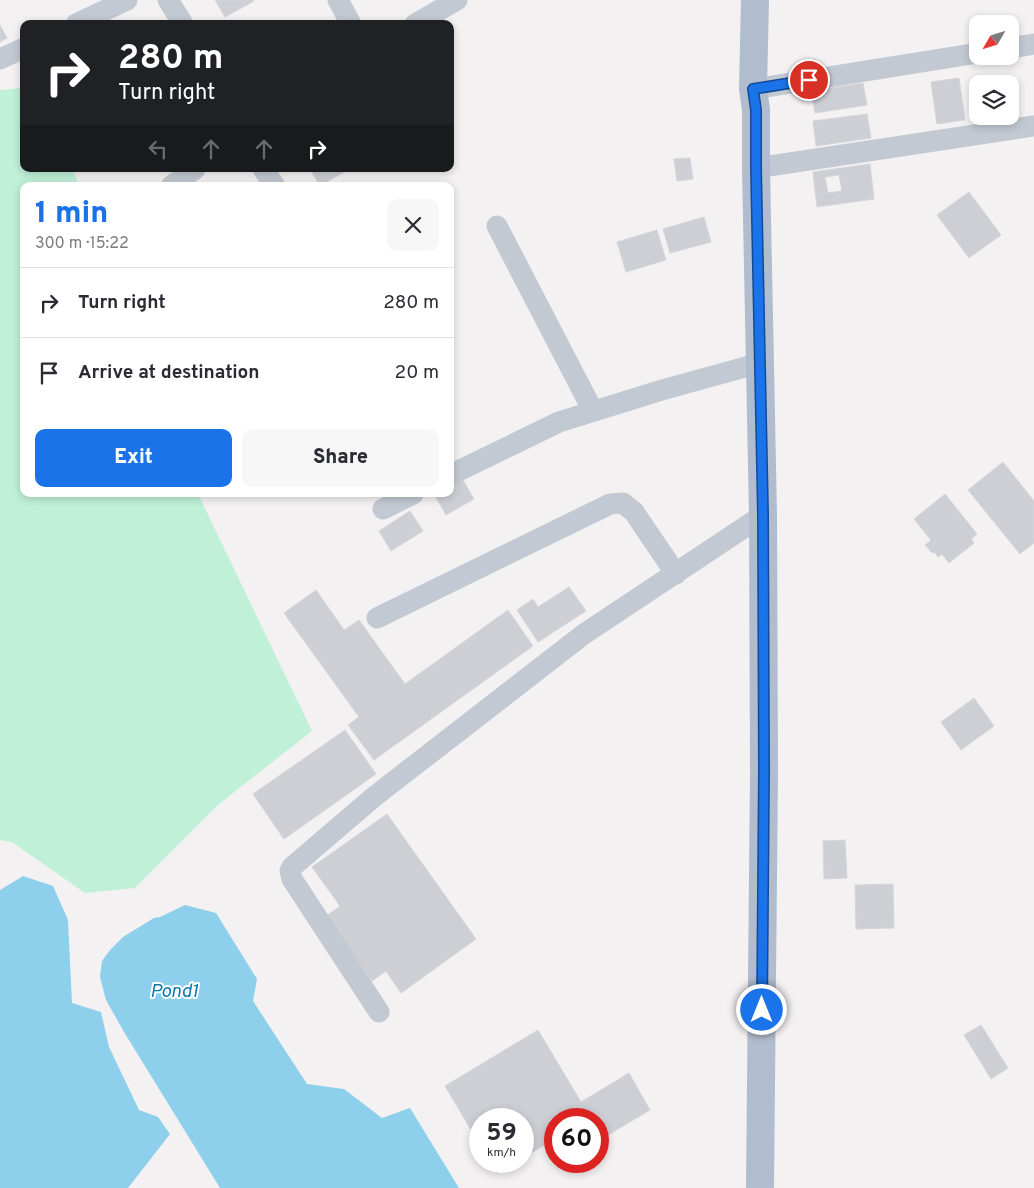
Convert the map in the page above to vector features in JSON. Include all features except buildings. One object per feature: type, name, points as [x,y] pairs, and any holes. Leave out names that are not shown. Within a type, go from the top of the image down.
[{"type":"main road","points":[[755,0],[753,89],[756,110],[763,515],[764,782],[760,1188]]},
{"type":"street","points":[[84,20],[127,0]]},
{"type":"street","points":[[168,0],[180,20]]},
{"type":"street","points":[[338,0],[349,20]]},
{"type":"street","points":[[422,20],[457,0]]},
{"type":"street","points":[[1019,46],[1034,44]]},
{"type":"street","points":[[0,59],[20,50]]},
{"type":"street","points":[[753,89],[969,54]]},
{"type":"street","points":[[756,168],[1034,126]]},
{"type":"street","points":[[176,182],[190,172]]},
{"type":"street","points":[[497,226],[593,411]]},
{"type":"street","points":[[454,473],[559,422],[662,390],[760,363]]},
{"type":"street","points":[[383,509],[407,497]]},
{"type":"street","points":[[377,618],[610,504],[623,503],[634,512],[676,574]]},
{"type":"street","points":[[379,1012],[292,879],[290,875],[291,869],[375,796],[508,691],[584,634],[763,515]]},
{"type":"green space","points":[[20,88],[20,172],[74,172],[78,182],[20,182],[20,497],[199,497],[312,731],[219,804],[135,888],[85,893],[12,842],[0,840],[0,90]]},
{"type":"water","points":[[23,876],[53,886],[68,920],[72,1003],[101,1012],[109,1047],[139,1110],[158,1117],[170,1134],[128,1188],[0,1188],[0,890]]},
{"type":"water","name":"Pond1","points":[[185,905],[216,913],[257,979],[253,1001],[307,1084],[344,1089],[382,1118],[410,1108],[459,1188],[220,1188],[124,1032],[106,1000],[100,977],[102,961],[123,937],[154,918]]},
{"type":"route","points":[[762,1010],[764,772],[763,515],[756,110],[753,89],[809,80]]}]
